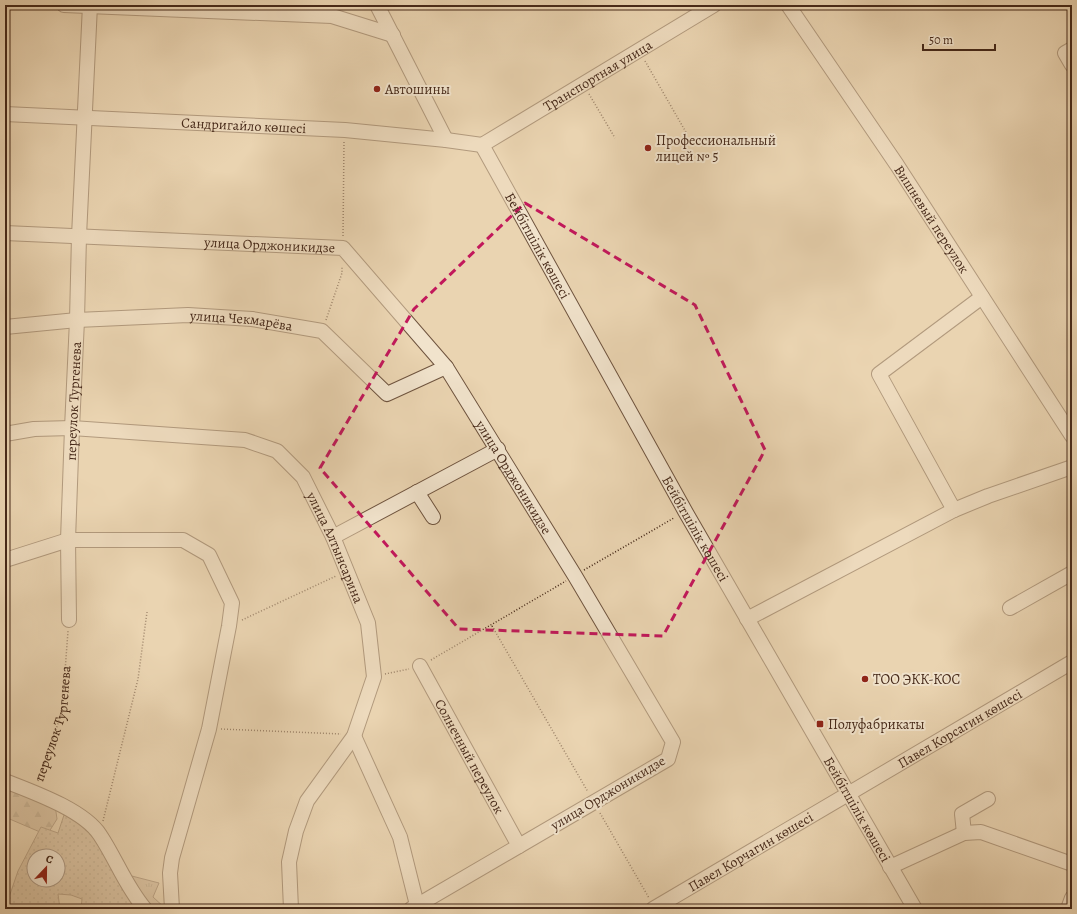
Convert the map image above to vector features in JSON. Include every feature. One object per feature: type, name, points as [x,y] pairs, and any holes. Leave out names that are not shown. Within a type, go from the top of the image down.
[{"type":"street","points":[[64,5],[332,16],[393,35]]},
{"type":"street","name":"Транспортная улица","points":[[482,145],[714,5]]},
{"type":"street","name":"Вишневый переулок","points":[[788,5],[897,164],[1072,436]]},
{"type":"street","name":"переулок Тургенева","points":[[69,620],[68,540],[77,320],[78,236],[90,6]]},
{"type":"street","points":[[380,6],[446,140]]},
{"type":"street","points":[[1072,49],[1065,53],[1072,65]]},
{"type":"street","name":"Сандригайло көшесі","points":[[5,114],[345,130],[482,145]]},
{"type":"street","name":"Бейбітшілік көшесі","points":[[482,145],[685,511],[848,796],[915,909]]},
{"type":"street","name":"улица Орджоникидзе","points":[[5,233],[343,248],[446,367],[498,449],[673,742],[668,759],[414,907]]},
{"type":"street","points":[[954,510],[879,374],[982,297]]},
{"type":"street","name":"улица Чекмарёва","points":[[5,327],[77,320],[188,315],[252,320],[322,331]]},
{"type":"street","points":[[322,331],[387,394],[446,367]]},
{"type":"street","name":"улица Алтынсарина","points":[[5,434],[34,429],[72,428],[245,440],[277,452],[303,477],[333,537],[368,623],[374,677],[354,736],[307,801],[296,831],[289,862],[291,909]]},
{"type":"street","points":[[333,537],[498,449]]},
{"type":"street","points":[[747,619],[954,510],[988,496],[1072,467]]},
{"type":"street","points":[[417,492],[433,517]]},
{"type":"street","points":[[5,560],[68,540],[183,540],[209,555],[232,603],[229,626],[209,728],[172,858],[170,873],[172,909]]},
{"type":"street","points":[[1010,608],[1072,572]]},
{"type":"street","name":"Павел Корсагин көшесі","points":[[848,796],[1071,665]]},
{"type":"street","name":"Солнечный переулок","points":[[420,666],[519,846]]},
{"type":"street","points":[[354,736],[400,837],[414,907]]},
{"type":"street","points":[[5,781],[74,812],[99,834],[136,899],[145,909]]},
{"type":"street","name":"Павел Корчагин көшесі","points":[[654,908],[848,796]]},
{"type":"street","points":[[964,834],[962,814],[988,799]]},
{"type":"street","points":[[890,867],[964,834],[981,832],[1072,864]]},
{"type":"street","points":[[1068,909],[1072,898]]},
{"type":"path","points":[[639,50],[687,134]]},
{"type":"path","points":[[583,84],[615,138]]},
{"type":"path","points":[[322,331],[342,273],[345,130]]},
{"type":"path","points":[[374,677],[420,666],[492,626],[685,511]]},
{"type":"path","points":[[229,626],[347,571]]},
{"type":"path","points":[[99,834],[138,679],[147,612]]},
{"type":"path","name":"переулок Тургенева","points":[[34,793],[62,712],[69,620]]},
{"type":"path","points":[[492,626],[654,908]]},
{"type":"path","points":[[209,728],[321,732],[354,736]]},
{"type":"highlighted area","points":[[525,203],[695,305],[765,450],[663,636],[459,629],[320,468],[414,309]]},
{"type":"green space","points":[[5,784],[55,805],[57,819],[47,835],[5,817]]},
{"type":"green space","points":[[64,815],[72,815],[93,832],[142,909],[81,909],[82,899],[71,895],[58,894],[60,909],[5,909],[18,871],[26,856],[26,888],[66,888],[66,848],[30,848],[41,827],[58,833]]},
{"type":"green space","points":[[124,874],[159,883],[153,897],[166,909],[148,909]]},
{"type":"place","name":"Автошины","points":[[377,89]]},
{"type":"place","name":"Профессиональный лицей № 5","points":[[648,148]]},
{"type":"place","name":"ТОО ЭКК-КОС","points":[[865,679]]},
{"type":"place","name":"Полуфабрикаты","points":[[820,724]]}]
